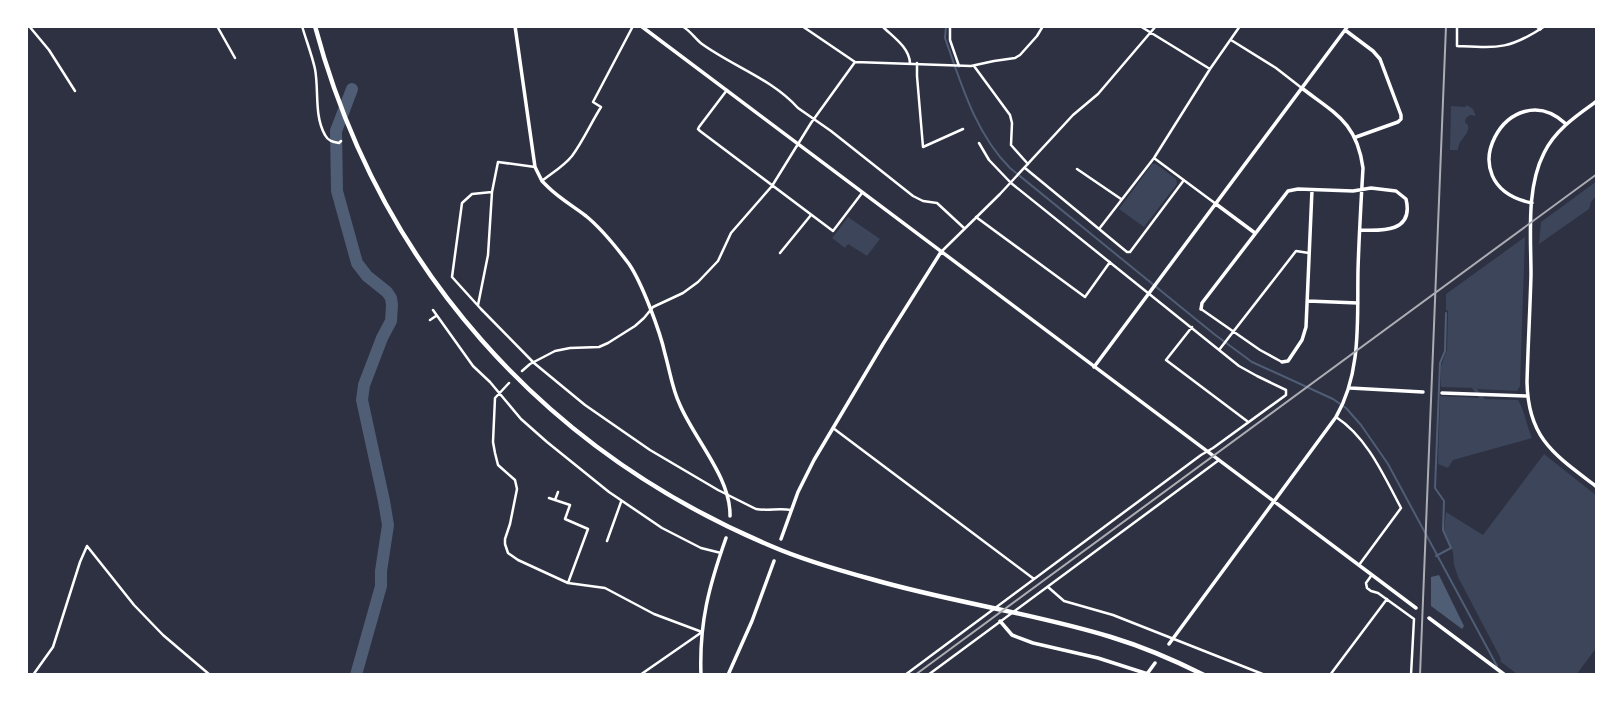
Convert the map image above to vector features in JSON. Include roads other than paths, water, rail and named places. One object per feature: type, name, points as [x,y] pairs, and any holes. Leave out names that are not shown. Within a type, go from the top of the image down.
[{"type":"highway","points":[[315,26],[336,97],[350,132],[379,193],[419,261],[476,335],[522,383],[610,458],[672,497],[738,531],[805,559],[875,580],[1112,638],[1156,653],[1204,675]]},
{"type":"street","points":[[29,26],[49,50],[75,91]]},
{"type":"street","points":[[217,26],[235,58]]},
{"type":"street","points":[[302,26],[315,70],[321,123],[325,135],[333,142],[340,142]]},
{"type":"street","points":[[515,26],[535,167],[542,181],[589,219],[635,273],[662,341],[680,407],[721,479],[727,494],[730,516]]},
{"type":"street","points":[[542,181],[571,156],[587,131],[601,107],[593,103],[633,26]]},
{"type":"street","points":[[641,26],[1416,608]]},
{"type":"street","points":[[682,26],[699,42],[760,78],[913,196],[937,203],[964,228]]},
{"type":"street","points":[[802,26],[855,62],[958,66],[974,66],[1020,55],[1042,26]]},
{"type":"street","points":[[882,26],[906,50],[910,63]]},
{"type":"street","points":[[950,26],[950,40],[958,66]]},
{"type":"street","points":[[1140,26],[1210,69]]},
{"type":"street","points":[[781,539],[806,475],[941,251],[1111,80],[1156,26]]},
{"type":"street","points":[[1099,229],[1154,158],[1240,26]]},
{"type":"street","points":[[1340,26],[1347,28],[1380,59],[1401,115],[1398,122],[1356,137]]},
{"type":"street","points":[[1457,26],[1457,46],[1489,48],[1515,43],[1541,27]]},
{"type":"street","points":[[1094,367],[1347,28]]},
{"type":"street","points":[[1168,644],[1338,414],[1350,388],[1354,367],[1363,168],[1356,137],[1337,114],[1276,68],[1231,40]]},
{"type":"street","points":[[522,371],[555,351],[595,348],[608,343],[635,326],[657,305],[691,288],[711,270],[722,255],[732,233],[772,186],[814,119],[855,62]]},
{"type":"street","points":[[917,63],[923,147],[963,130]]},
{"type":"street","points":[[974,66],[1008,110],[1012,123],[1011,145],[1027,166],[1127,251],[1130,252],[1184,180]]},
{"type":"street","points":[[727,90],[698,130],[772,186],[833,231],[863,192]]},
{"type":"street","points":[[1597,101],[1566,124],[1553,138],[1539,162],[1536,173],[1532,204],[1527,396],[1534,424],[1545,443],[1560,459],[1597,487]]},
{"type":"street","points":[[1532,204],[1512,197],[1500,186],[1491,170],[1492,141],[1502,125],[1524,112],[1546,112],[1566,124]]},
{"type":"street","points":[[905,675],[1286,395],[1286,390],[1248,372],[1012,182],[989,160],[979,143]]},
{"type":"street","points":[[1154,158],[1255,233]]},
{"type":"street","points":[[478,305],[488,255],[492,192],[498,162],[535,167]]},
{"type":"street","points":[[1077,169],[1122,200]]},
{"type":"street","points":[[1312,190],[1306,327],[1302,340],[1287,361],[1282,362],[1260,350],[1201,309],[1202,303],[1288,191],[1298,189],[1362,190],[1371,188],[1396,191],[1404,196],[1408,203],[1404,222],[1386,230],[1360,230]]},
{"type":"street","points":[[492,192],[472,194],[462,203],[454,263],[453,277],[478,305],[534,363],[585,405],[650,450],[756,509],[791,510]]},
{"type":"street","points":[[780,253],[811,215]]},
{"type":"street","points":[[976,217],[1084,297],[1110,262]]},
{"type":"street","points":[[1220,348],[1296,251],[1309,253]]},
{"type":"street","points":[[1308,301],[1357,303]]},
{"type":"street","points":[[433,310],[473,366],[521,419],[569,460],[622,501],[674,535],[701,548],[721,553]]},
{"type":"street","points":[[430,320],[436,316]]},
{"type":"street","points":[[1192,327],[1166,360],[1248,422]]},
{"type":"street","points":[[509,383],[496,395],[494,402],[495,453],[498,465],[515,480],[517,489],[505,539],[508,553],[568,583],[606,588],[654,614],[702,632]]},
{"type":"street","points":[[1350,388],[1423,392]]},
{"type":"street","points":[[1442,393],[1527,396]]},
{"type":"street","points":[[1338,414],[1370,452],[1401,508],[1359,565]]},
{"type":"street","points":[[833,428],[1034,579]]},
{"type":"street","points":[[928,675],[1219,460]]},
{"type":"street","points":[[555,499],[558,492]]},
{"type":"street","points":[[549,498],[570,505],[565,519],[588,529],[568,583]]},
{"type":"street","points":[[607,541],[622,501]]},
{"type":"street","points":[[574,530],[577,524]]},
{"type":"street","points":[[602,531],[609,534]]},
{"type":"street","points":[[701,675],[705,608],[726,538]]},
{"type":"street","points":[[33,675],[53,647],[87,546],[134,605],[163,635],[210,675]]},
{"type":"street","points":[[728,675],[774,561]]},
{"type":"street","points":[[1372,575],[1366,583],[1367,588],[1414,619],[1411,675]]},
{"type":"street","points":[[1048,587],[1064,601],[1113,615],[1265,675]]},
{"type":"street","points":[[1331,675],[1387,599]]},
{"type":"street","points":[[1429,618],[1505,675]]},
{"type":"street","points":[[1000,621],[1012,635],[1032,643],[1098,658],[1149,674],[1155,663]]},
{"type":"street","points":[[640,675],[702,632]]},
{"type":"waterway","points":[[946,26],[945,38],[970,107],[987,139],[1010,168],[1252,362],[1333,399],[1346,408],[1361,425],[1388,464],[1497,666]]},
{"type":"waterway","points":[[352,89],[336,131],[337,191],[357,263],[367,276],[387,292],[392,305],[391,321],[364,385],[362,400],[388,525],[381,586],[356,675]]},
{"type":"waterway","points":[[1436,556],[1451,548],[1443,530],[1444,501],[1435,488],[1440,363],[1445,351],[1446,313]]},
{"type":"railway","points":[[1420,675],[1446,26]]},
{"type":"railway","points":[[915,675],[1597,174]]}]
